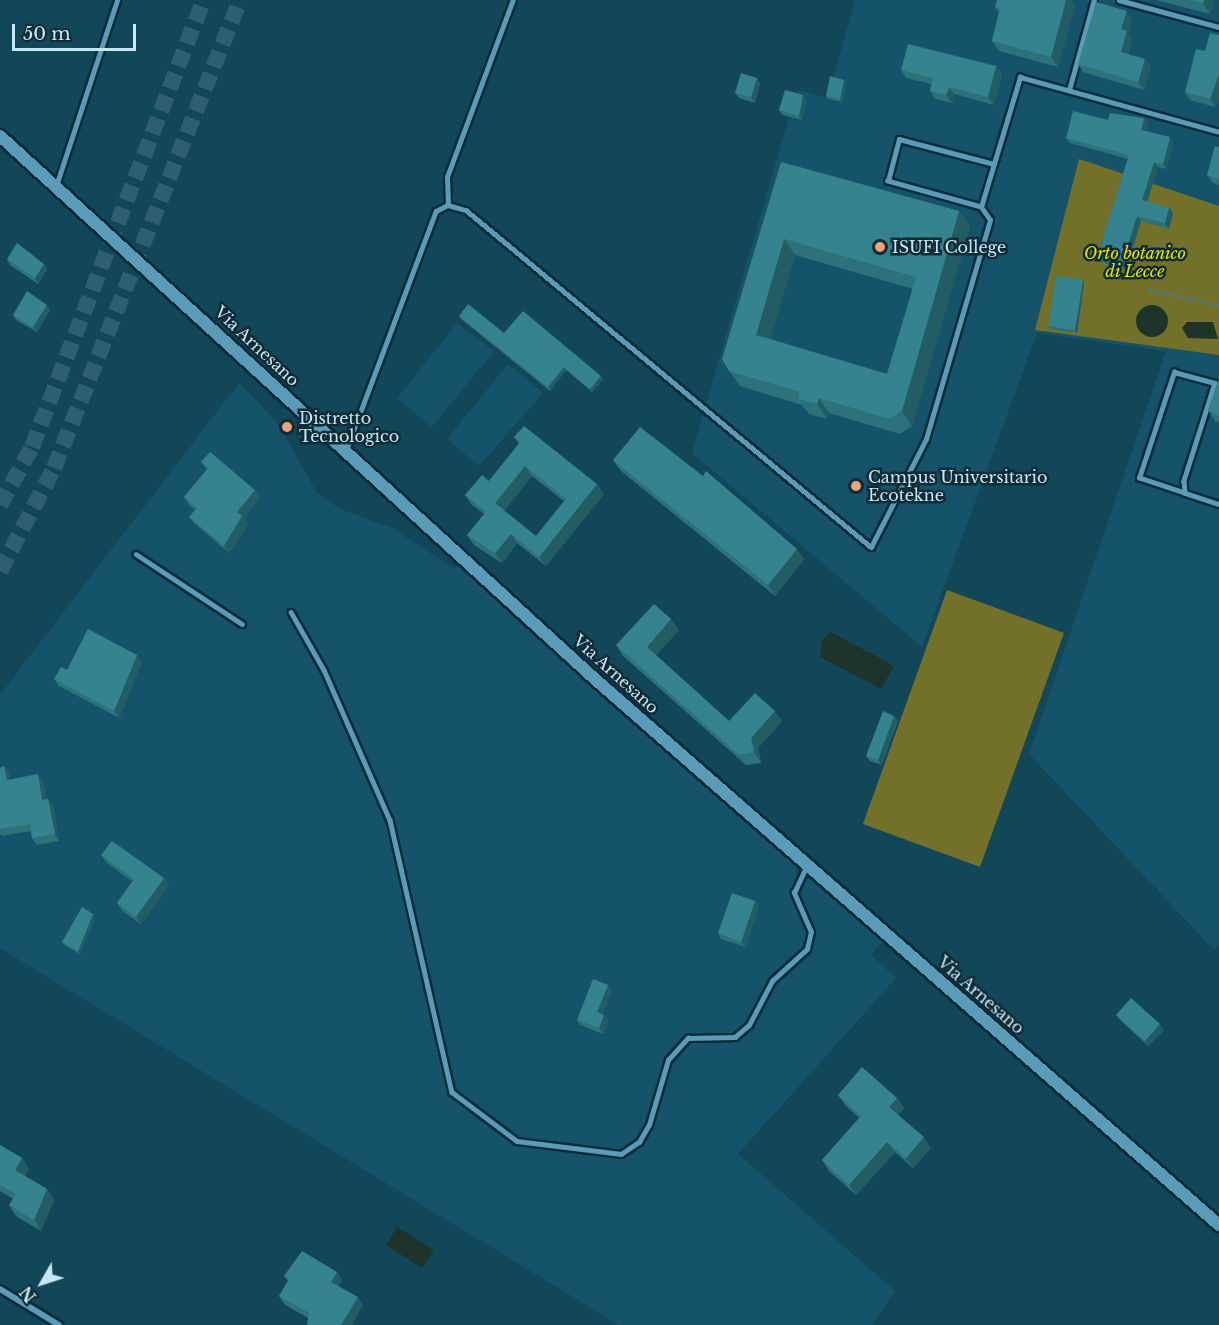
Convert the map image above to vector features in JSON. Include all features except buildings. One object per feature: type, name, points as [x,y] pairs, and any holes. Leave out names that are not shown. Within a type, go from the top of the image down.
[{"type":"main road","name":"Via Arnesano","points":[[0,136],[807,865],[1219,1226]]},
{"type":"street","points":[[0,1289],[59,1325]]},
{"type":"lane","points":[[56,186],[117,0]]},
{"type":"lane","points":[[448,204],[447,177],[513,0]]},
{"type":"lane","points":[[1069,90],[1094,0]]},
{"type":"lane","points":[[1119,0],[1219,27]]},
{"type":"lane","points":[[981,207],[1020,77],[1219,132]]},
{"type":"lane","points":[[346,450],[436,211],[448,204],[466,210],[871,547],[926,439],[990,220],[981,207],[888,181],[899,139],[994,164]]},
{"type":"lane","points":[[1185,493],[1215,382],[1174,372],[1139,478],[1185,493],[1219,504]]},
{"type":"lane","points":[[136,554],[242,624]]},
{"type":"lane","points":[[291,612],[324,670],[390,820],[452,1092],[517,1141],[621,1154],[639,1142],[649,1125],[668,1060],[688,1038],[735,1037],[749,1025],[772,981],[807,948],[812,933],[794,893],[807,865]]},
{"type":"path","points":[[1148,290],[1219,305]]},
{"type":"shaded area","name":"Campus Universitario Ecotekne","points":[[855,0],[1219,0],[1219,945],[1214,950],[1029,754],[1166,351],[1037,333],[922,647],[692,453],[797,90],[828,98]]},
{"type":"shaded area","points":[[1152,305],[1163,310],[1168,321],[1163,332],[1152,337],[1141,332],[1136,321],[1141,310]]},
{"type":"shaded area","points":[[1187,322],[1213,322],[1218,339],[1188,338],[1182,328]]},
{"type":"shaded area","points":[[457,323],[494,351],[432,427],[397,398]]},
{"type":"shaded area","points":[[508,364],[543,393],[479,466],[447,439]]},
{"type":"shaded area","points":[[239,383],[276,421],[317,493],[340,509],[392,528],[453,568],[463,566],[797,864],[796,873],[811,876],[883,941],[871,955],[896,978],[738,1154],[895,1291],[872,1325],[619,1325],[0,948],[0,695]]},
{"type":"shaded area","points":[[831,632],[894,666],[881,689],[820,657],[822,640]]},
{"type":"shaded area","points":[[397,1227],[434,1250],[422,1268],[386,1245]]},
{"type":"green space","name":"Orto botanico di Lecce","points":[[1079,159],[1219,206],[1219,355],[1035,330]]},
{"type":"green space","points":[[947,590],[1064,633],[980,867],[863,824]]},
{"type":"tunnel","points":[[0,505],[32,447],[204,0]]},
{"type":"tunnel","points":[[0,571],[54,468],[240,0]]},
{"type":"place","name":"ISUFI College","points":[[880,247]]},
{"type":"place","name":"Distretto Tecnologico","points":[[287,427]]},
{"type":"place","name":"Campus Universitario Ecotekne","points":[[856,486]]}]
